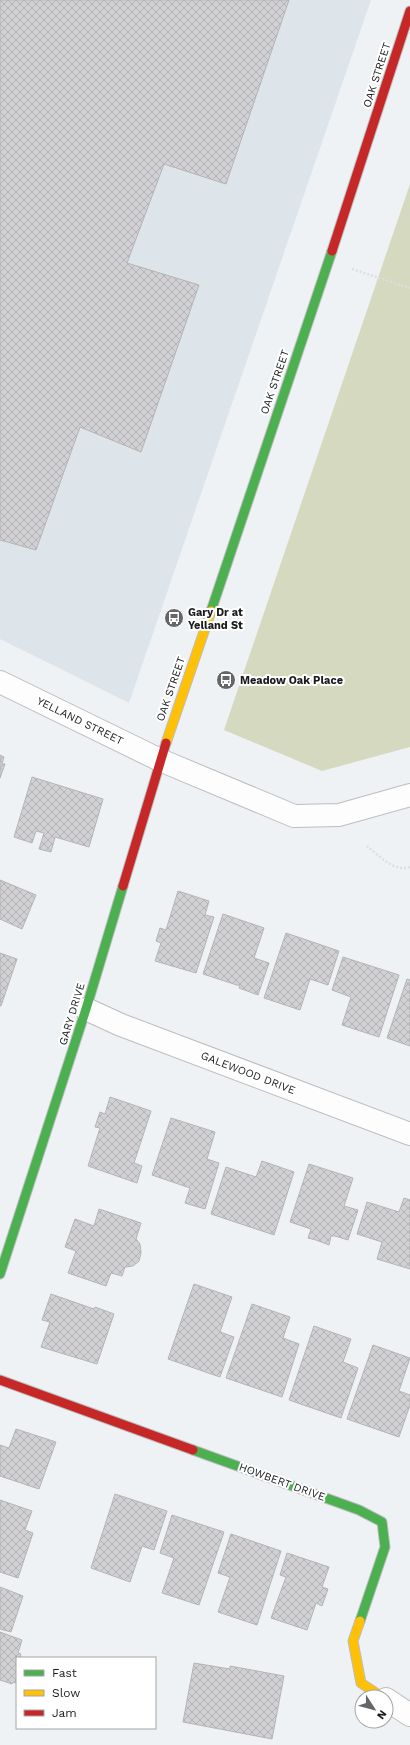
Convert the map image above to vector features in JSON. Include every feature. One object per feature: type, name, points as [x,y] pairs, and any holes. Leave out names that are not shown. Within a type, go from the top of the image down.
[{"type":"street","name":"OAK STREET","points":[[160,760],[328,264],[410,11]]},
{"type":"street","name":"YELLAND STREET","points":[[0,682],[160,760]]},
{"type":"street","points":[[160,760],[294,816],[339,815],[410,794]]},
{"type":"street","name":"GARY DRIVE","points":[[0,1274],[86,1009],[160,760]]},
{"type":"street","name":"GALEWOOD DRIVE","points":[[86,1009],[121,1025],[410,1134]]},
{"type":"street","name":"HOWBERT DRIVE","points":[[0,1380],[359,1510],[382,1522],[386,1547],[353,1641],[361,1683],[370,1689]]},
{"type":"street","points":[[394,1704],[410,1715]]},
{"type":"path","points":[[328,264],[348,268],[410,288]]},
{"type":"path","points":[[367,846],[394,866],[405,869],[410,867]]},
{"type":"shaded area","points":[[0,0],[371,0],[129,703],[0,639]]},
{"type":"green space","points":[[410,184],[410,747],[322,771],[224,730]]},
{"type":"building","points":[[0,0],[289,0],[226,184],[164,164],[127,263],[199,285],[141,452],[80,427],[36,550],[0,540]]},
{"type":"building","points":[[0,755],[4,757],[2,764],[5,764],[0,778]]},
{"type":"building","points":[[32,777],[103,799],[89,847],[55,837],[51,852],[39,849],[44,833],[36,831],[32,843],[14,837]]},
{"type":"building","points":[[0,880],[36,895],[22,929],[0,919]]},
{"type":"building","points":[[178,891],[209,901],[205,915],[214,917],[196,973],[155,961],[161,943],[156,941],[160,928],[166,930]]},
{"type":"building","points":[[223,914],[264,928],[254,958],[269,963],[258,995],[239,988],[240,986],[203,974]]},
{"type":"building","points":[[286,933],[339,951],[328,985],[310,979],[300,1010],[264,998]]},
{"type":"building","points":[[0,953],[17,959],[1,1006],[0,1006]]},
{"type":"building","points":[[343,957],[399,975],[379,1037],[342,1025],[351,997],[332,990]]},
{"type":"building","points":[[407,979],[410,980],[410,1046],[387,1038]]},
{"type":"building","points":[[110,1097],[151,1111],[134,1163],[142,1166],[137,1183],[88,1166],[100,1128],[95,1127],[100,1112],[105,1114]]},
{"type":"building","points":[[171,1118],[215,1132],[207,1159],[219,1163],[205,1209],[185,1203],[190,1188],[152,1175]]},
{"type":"building","points":[[262,1161],[294,1172],[274,1235],[211,1214],[226,1167],[256,1177]]},
{"type":"building","points":[[309,1164],[353,1178],[344,1206],[358,1210],[348,1240],[331,1236],[329,1245],[308,1238],[311,1229],[290,1222]]},
{"type":"building","points":[[404,1198],[410,1200],[410,1269],[377,1259],[382,1242],[357,1234],[367,1202],[399,1212]]},
{"type":"building","points":[[99,1209],[141,1223],[136,1239],[140,1244],[141,1253],[139,1261],[133,1266],[125,1267],[122,1276],[111,1273],[106,1286],[68,1273],[76,1251],[65,1247],[75,1219],[94,1226]]},
{"type":"building","points":[[194,1284],[232,1297],[220,1332],[234,1337],[220,1377],[168,1359]]},
{"type":"building","points":[[51,1294],[94,1309],[95,1307],[114,1314],[97,1364],[41,1347],[50,1322],[42,1320]]},
{"type":"building","points":[[252,1304],[290,1317],[283,1338],[299,1344],[282,1397],[226,1378]]},
{"type":"building","points":[[314,1326],[351,1339],[343,1362],[358,1368],[341,1418],[289,1400]]},
{"type":"building","points":[[373,1345],[410,1358],[399,1391],[410,1395],[410,1405],[399,1437],[347,1419]]},
{"type":"building","points":[[16,1429],[56,1442],[39,1489],[0,1476],[0,1445],[9,1448]]},
{"type":"building","points":[[115,1494],[167,1511],[154,1550],[142,1546],[130,1582],[91,1568]]},
{"type":"building","points":[[0,1500],[32,1511],[25,1530],[33,1533],[18,1578],[0,1572]]},
{"type":"building","points":[[172,1515],[224,1532],[199,1605],[162,1593],[174,1558],[160,1553]]},
{"type":"building","points":[[231,1534],[281,1551],[257,1625],[218,1612],[230,1577],[218,1573]]},
{"type":"building","points":[[287,1553],[329,1567],[322,1587],[328,1589],[322,1606],[316,1603],[307,1630],[271,1618],[286,1577],[280,1575]]},
{"type":"building","points":[[0,1587],[23,1596],[11,1632],[0,1629]]},
{"type":"building","points":[[0,1632],[22,1640],[18,1653],[21,1654],[20,1657],[16,1657],[16,1683],[13,1682],[12,1684],[0,1680]]},
{"type":"building","points":[[194,1663],[230,1669],[230,1666],[284,1676],[272,1739],[183,1722]]},
{"type":"traffic: fast","points":[[211,611],[332,251]]},
{"type":"traffic: fast","points":[[0,1274],[86,1009],[123,886]]},
{"type":"traffic: fast","points":[[193,1450],[359,1510],[382,1522],[385,1547],[360,1621]]},
{"type":"traffic: slow","points":[[166,743],[211,611]]},
{"type":"traffic: slow","points":[[360,1621],[353,1641],[361,1683],[370,1689]]},
{"type":"traffic: jam","points":[[332,251],[410,11]]},
{"type":"traffic: jam","points":[[123,886],[166,743]]},
{"type":"traffic: jam","points":[[0,1380],[193,1450]]},
{"type":"place","name":"Gary Dr at Yelland St","points":[[174,618]]},
{"type":"place","name":"Meadow Oak Place","points":[[226,680]]}]
